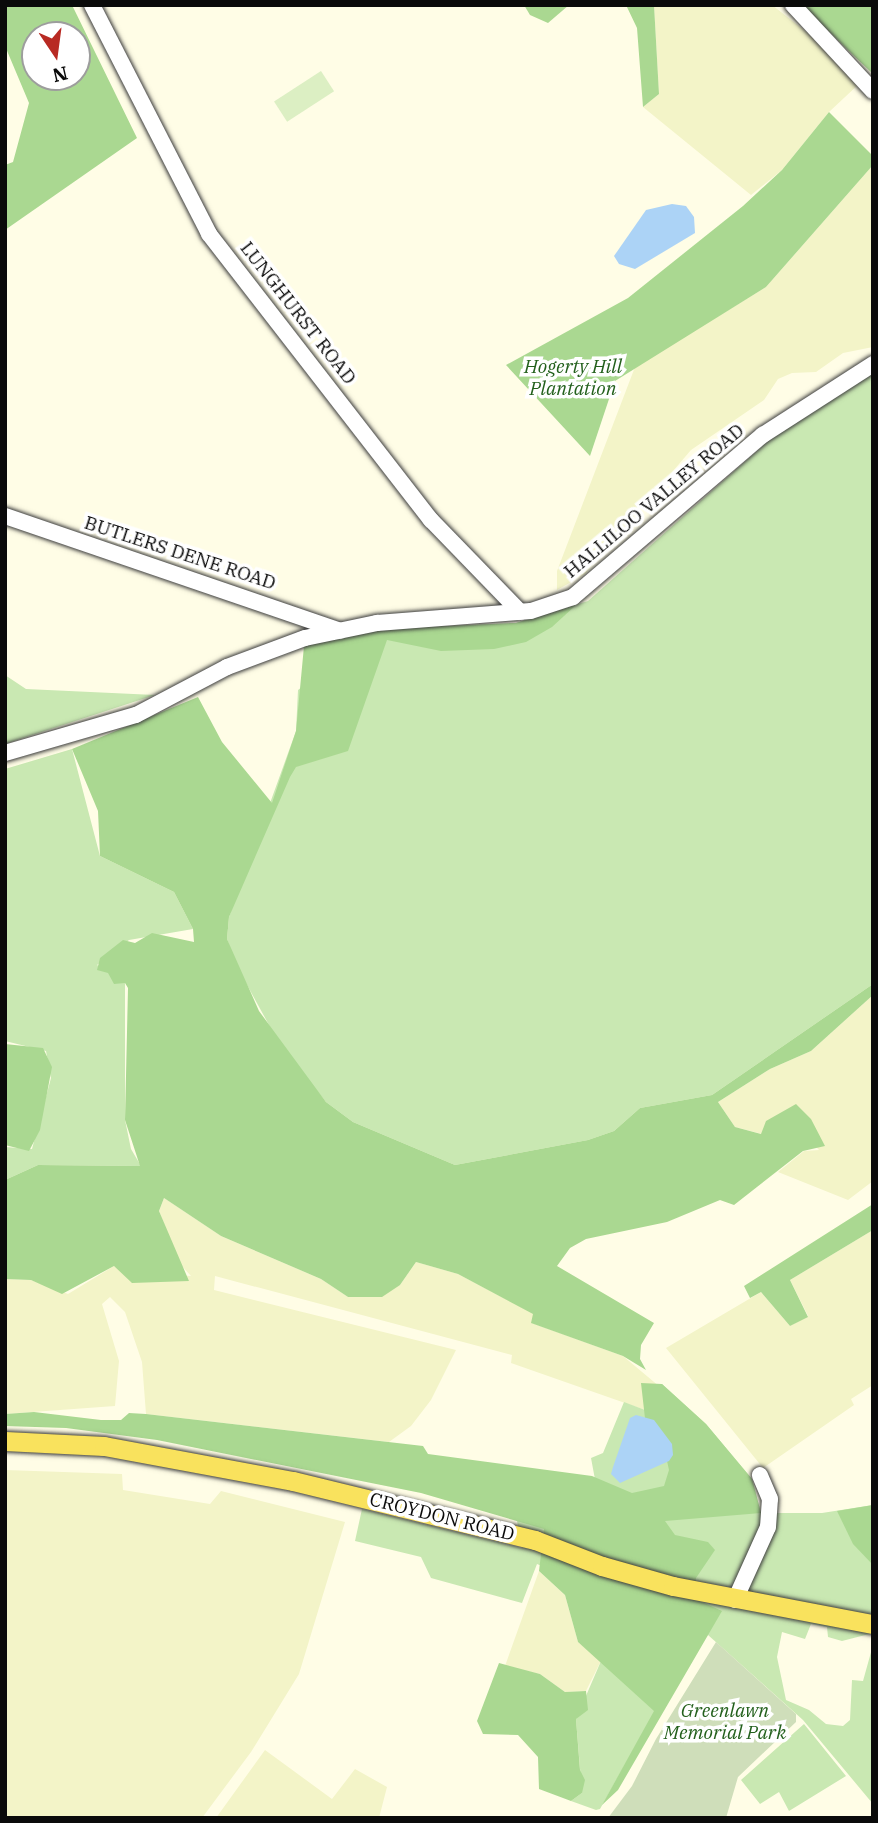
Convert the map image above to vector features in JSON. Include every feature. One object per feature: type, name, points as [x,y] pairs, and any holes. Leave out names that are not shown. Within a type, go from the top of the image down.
[{"type":"main road","name":"CROYDON ROAD","points":[[5,1441],[104,1446],[293,1481],[456,1518],[535,1540],[602,1566],[735,1600],[873,1624]]},
{"type":"street","name":"LUNGHURST ROAD","points":[[92,5],[209,234],[412,497],[481,577],[520,612]]},
{"type":"street","points":[[793,5],[873,91]]},
{"type":"street","name":"HALLILOO VALLEY ROAD","points":[[5,753],[136,715],[227,667],[305,638],[387,622],[520,612],[556,605],[584,590],[763,435],[873,364]]},
{"type":"street","name":"BUTLERS DENE ROAD","points":[[5,516],[340,631]]},
{"type":"street","points":[[735,1600],[768,1527],[769,1499],[760,1475]]},
{"type":"green space","points":[[5,5],[72,5],[80,21],[21,21],[21,84],[5,46]]},
{"type":"green space","points":[[524,5],[569,5],[548,23],[530,15]]},
{"type":"green space","points":[[626,5],[654,5],[659,94],[643,107],[637,28]]},
{"type":"green space","points":[[654,5],[772,5],[823,45],[860,83],[829,112],[782,170],[751,195],[643,107],[659,94]]},
{"type":"green space","points":[[802,5],[873,5],[873,74],[854,56]]},
{"type":"green space","points":[[91,44],[137,138],[5,230],[5,165],[13,162],[29,103],[24,91],[91,91]]},
{"type":"green space","points":[[321,71],[334,91],[287,122],[274,101]]},
{"type":"green space","name":"Hogerty Hill Plantation","points":[[829,112],[873,156],[873,165],[766,287],[615,381],[590,456],[506,365],[628,298],[743,206],[782,170]]},
{"type":"green space","points":[[873,165],[873,347],[843,353],[816,372],[792,373],[778,379],[764,400],[691,450],[585,574],[557,590],[557,571],[635,367],[766,287]]},
{"type":"green space","points":[[873,372],[873,984],[712,1095],[640,1108],[614,1131],[588,1140],[455,1165],[353,1122],[326,1102],[280,1045],[236,965],[227,939],[229,917],[296,731],[298,690],[378,629],[516,623],[588,601],[767,442]]},
{"type":"green space","points":[[576,605],[552,627],[526,642],[494,649],[441,651],[387,640],[348,751],[296,767],[290,777],[229,917],[227,939],[259,1011],[326,1102],[353,1122],[455,1165],[588,1140],[614,1131],[640,1108],[712,1095],[873,984],[873,995],[811,1051],[770,1069],[718,1102],[735,1127],[761,1134],[766,1121],[796,1104],[811,1119],[825,1146],[803,1151],[734,1205],[720,1200],[667,1222],[586,1239],[570,1248],[557,1266],[654,1323],[641,1345],[640,1359],[646,1370],[623,1356],[531,1323],[533,1314],[458,1274],[416,1262],[400,1285],[382,1297],[348,1297],[321,1279],[221,1236],[164,1198],[159,1211],[189,1281],[132,1283],[114,1266],[62,1294],[31,1280],[5,1279],[5,1180],[38,1165],[140,1166],[125,1120],[128,988],[125,983],[114,984],[108,973],[97,970],[100,958],[123,940],[135,943],[152,933],[194,942],[193,929],[174,892],[100,856],[98,811],[72,749],[198,697],[222,742],[272,803],[296,731],[304,646],[378,629],[516,623]]},
{"type":"green space","points":[[5,675],[26,689],[155,695],[5,744]]},
{"type":"green space","points":[[72,749],[100,856],[174,892],[193,929],[129,940],[97,965],[125,983],[125,1120],[131,1149],[141,1166],[38,1165],[5,1180],[5,1147],[32,1149],[51,1078],[46,1051],[5,1041],[5,769]]},
{"type":"green space","points":[[873,995],[873,1181],[848,1200],[778,1172],[804,1151],[819,1150],[785,1112],[762,1134],[735,1127],[718,1102],[770,1069],[811,1051]]},
{"type":"green space","points":[[5,1044],[43,1048],[52,1067],[40,1130],[29,1151],[5,1145]]},
{"type":"green space","points":[[164,1198],[221,1236],[321,1279],[348,1297],[400,1285],[416,1262],[458,1274],[534,1314],[532,1323],[623,1356],[660,1387],[645,1410],[511,1363],[512,1355],[215,1276],[214,1290],[456,1350],[431,1400],[411,1426],[389,1442],[146,1414],[142,1362],[125,1312],[110,1297],[102,1304],[119,1361],[115,1406],[5,1414],[5,1279],[31,1280],[68,1294],[114,1266],[123,1272],[191,1276],[180,1264],[159,1211]]},
{"type":"green space","points":[[873,1204],[873,1230],[790,1280],[808,1317],[790,1326],[761,1292],[750,1298],[744,1286]]},
{"type":"green space","points":[[873,1230],[873,1385],[851,1399],[854,1405],[763,1468],[666,1348],[761,1292],[790,1326],[808,1316],[790,1280]]},
{"type":"green space","points":[[641,1383],[662,1384],[706,1424],[752,1479],[761,1513],[665,1521],[675,1535],[708,1542],[715,1550],[696,1578],[695,1599],[722,1611],[618,1790],[602,1805],[654,1711],[578,1642],[565,1595],[539,1571],[544,1529],[421,1493],[157,1440],[66,1428],[5,1426],[5,1414],[34,1412],[121,1420],[129,1413],[146,1414],[423,1446],[428,1454],[592,1476],[632,1493],[664,1486],[669,1470],[665,1452],[647,1436]]},
{"type":"green space","points":[[662,1384],[706,1424],[752,1479],[761,1513],[822,1513],[873,1505],[873,1633],[842,1641],[828,1637],[827,1627],[811,1624],[805,1639],[782,1632],[777,1657],[786,1700],[809,1710],[826,1724],[843,1726],[850,1720],[852,1680],[863,1681],[873,1645],[873,1804],[803,1720],[708,1635],[537,1564],[522,1603],[431,1578],[421,1557],[355,1541],[362,1509],[522,1548],[517,1521],[602,1517],[591,1458],[603,1453],[624,1402],[645,1410]]},
{"type":"green space","points":[[5,1470],[122,1474],[123,1490],[210,1504],[221,1491],[345,1522],[299,1674],[251,1752],[202,1818],[5,1818]]},
{"type":"green space","points":[[873,1505],[873,1565],[853,1544],[837,1511]]},
{"type":"green space","points":[[539,1571],[565,1595],[578,1642],[601,1661],[586,1691],[565,1692],[540,1674],[505,1666]]},
{"type":"green space","name":"Greenlawn Memorial Park","points":[[716,1642],[796,1714],[796,1722],[738,1777],[726,1818],[608,1818],[632,1786],[656,1739]]},
{"type":"green space","points":[[601,1661],[655,1711],[600,1809],[596,1810],[571,1801],[582,1793],[576,1719]]},
{"type":"green space","points":[[499,1663],[540,1674],[565,1692],[586,1691],[588,1710],[576,1719],[580,1770],[585,1780],[582,1793],[571,1801],[539,1789],[538,1757],[518,1735],[483,1734],[477,1721]]},
{"type":"green space","points":[[804,1724],[846,1776],[789,1811],[779,1792],[760,1804],[741,1780]]},
{"type":"green space","points":[[265,1750],[332,1799],[355,1769],[387,1787],[379,1818],[216,1818]]},
{"type":"water","points":[[672,204],[686,206],[694,217],[695,233],[635,269],[619,264],[614,256],[646,210]]},
{"type":"water","points":[[636,1415],[654,1420],[672,1444],[673,1455],[669,1461],[620,1483],[611,1474],[630,1418]]}]
